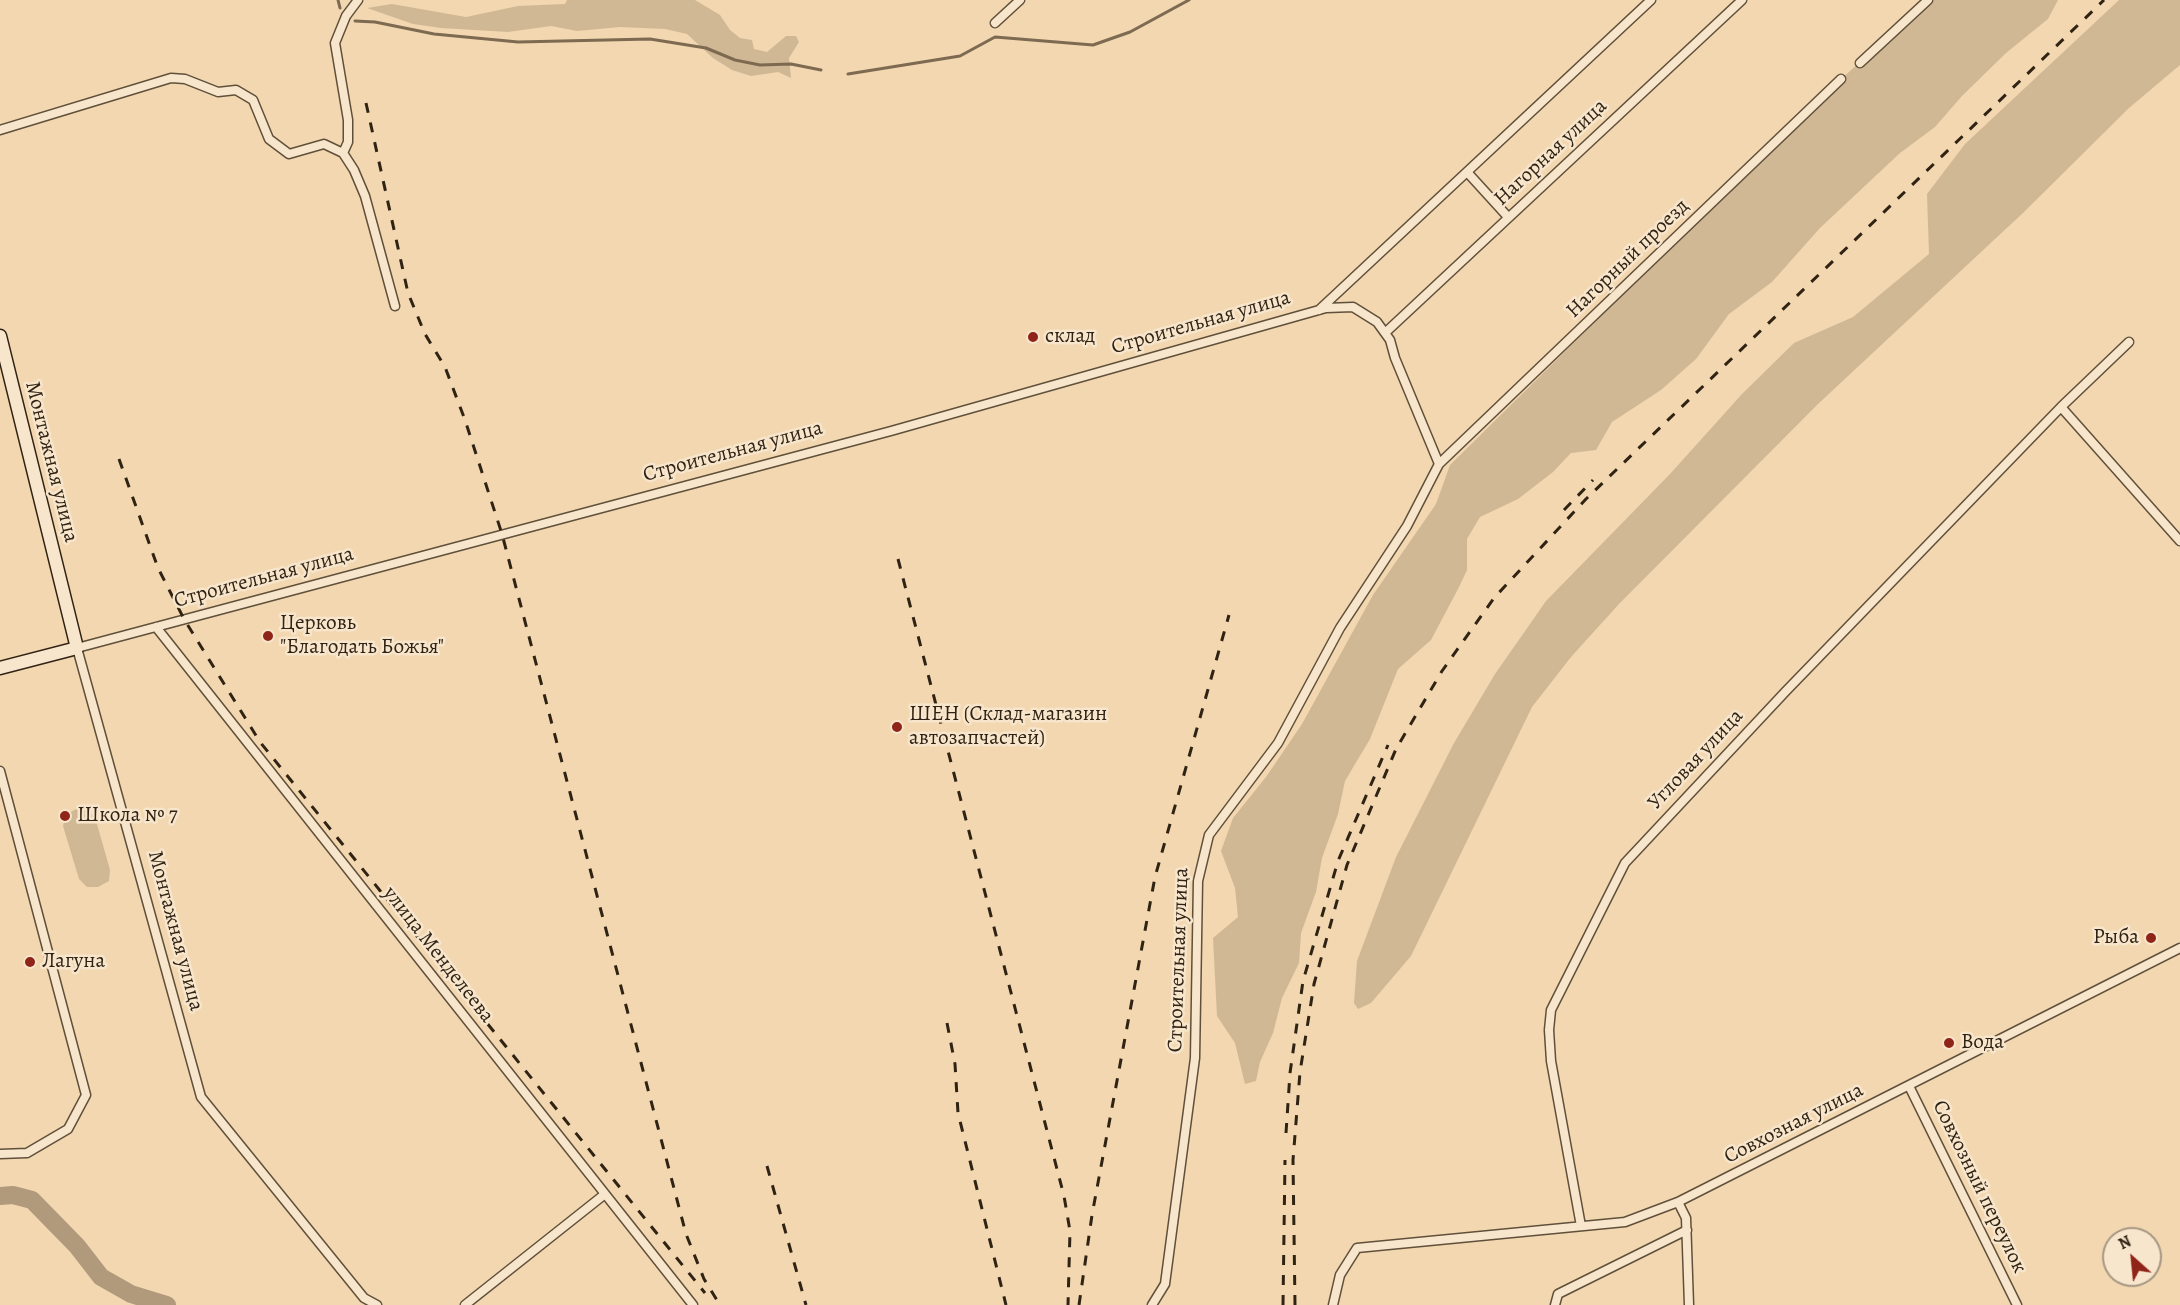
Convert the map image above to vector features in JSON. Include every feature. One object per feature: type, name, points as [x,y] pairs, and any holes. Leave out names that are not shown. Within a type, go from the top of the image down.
[{"type":"street","points":[[343,153],[348,141],[348,120],[335,43],[346,16],[358,0]]},
{"type":"street","points":[[994,23],[1020,0]]},
{"type":"street","points":[[1319,310],[1651,0]]},
{"type":"street","name":"Нагорная улица","points":[[1386,332],[1742,0]]},
{"type":"street","points":[[1860,63],[1928,0]]},
{"type":"street","points":[[0,130],[171,78],[218,92],[236,90],[253,99],[269,139],[289,154],[324,144],[343,153],[354,170],[365,196],[396,306]]},
{"type":"street","name":"Нагорный проезд","points":[[1439,464],[1841,79]]},
{"type":"street","points":[[1467,172],[1508,217]]},
{"type":"street","name":"Строительная улица","points":[[0,668],[891,430],[1319,310],[1353,307],[1364,312],[1386,332],[1439,464],[1413,516],[1340,628],[1278,743],[1251,782],[1209,835],[1198,881],[1195,1058],[1165,1284],[1152,1305]]},
{"type":"street","name":"Монтажная улица","points":[[0,336],[77,648],[201,1097],[364,1298],[377,1305]]},
{"type":"street","name":"Угловая улица","points":[[1581,1226],[1551,1061],[1551,1010],[1624,863],[1786,690],[2061,407],[2129,342]]},
{"type":"street","points":[[2061,407],[2180,541]]},
{"type":"street","name":"улица Менделеева","points":[[156,627],[693,1305]]},
{"type":"street","points":[[0,771],[86,1095],[68,1129],[27,1153],[0,1154]]},
{"type":"street","name":"Совхозная улица","points":[[1334,1305],[1340,1275],[1357,1248],[1625,1222],[1678,1202],[2180,948]]},
{"type":"street","name":"Совхозный переулок","points":[[1909,1086],[2017,1305]]},
{"type":"street","points":[[465,1305],[605,1194]]},
{"type":"street","points":[[1678,1202],[1686,1218],[1689,1305]]},
{"type":"street","points":[[1555,1303],[1558,1294],[1687,1230]]},
{"type":"shaded area","points":[[567,0],[695,0],[720,15],[730,30],[740,38],[752,40],[754,49],[767,52],[786,36],[796,36],[799,42],[789,58],[791,78],[778,72],[751,76],[732,70],[713,58],[687,34],[665,29],[620,27],[577,31],[551,26],[508,32],[441,28],[413,24],[367,8],[392,4],[466,17],[518,6],[565,4]]},
{"type":"shaded area","points":[[1930,0],[2058,0],[2048,19],[2006,53],[1962,96],[1935,127],[1900,153],[1820,228],[1772,282],[1729,314],[1696,359],[1661,390],[1612,422],[1596,450],[1571,453],[1553,472],[1518,499],[1480,517],[1467,539],[1467,570],[1458,589],[1431,640],[1398,669],[1370,739],[1345,781],[1338,814],[1322,858],[1316,892],[1301,933],[1299,963],[1282,998],[1273,1033],[1260,1062],[1256,1081],[1245,1084],[1235,1043],[1217,1016],[1213,938],[1238,917],[1235,888],[1221,851],[1233,818],[1266,777],[1302,724],[1373,595],[1436,504],[1450,465],[1841,79]]},
{"type":"shaded area","points":[[2119,0],[2180,0],[2180,65],[2129,108],[2024,212],[1818,404],[1619,604],[1571,657],[1532,707],[1411,956],[1371,1003],[1358,1009],[1354,1003],[1357,961],[1396,857],[1454,743],[1495,674],[1546,601],[1670,474],[1742,394],[1794,343],[1853,317],[1929,254],[1927,194],[1965,144]]},
{"type":"shaded area","points":[[76,809],[87,809],[95,817],[110,870],[109,881],[98,887],[87,887],[79,879],[63,826],[66,815]]},
{"type":"waterway","points":[[338,0],[340,8]]},
{"type":"waterway","points":[[848,74],[960,56],[995,37],[1093,45],[1130,32],[1189,0]]},
{"type":"waterway","points":[[355,21],[375,22],[434,34],[518,42],[650,39],[706,48],[735,60],[760,65],[791,64],[821,70]]},
{"type":"waterway","points":[[0,1196],[13,1195],[32,1200],[77,1246],[101,1277],[131,1294],[167,1305]]},
{"type":"railway","points":[[1295,1305],[1293,1160],[1300,1072],[1314,984],[1347,865],[1396,749],[1442,671],[1494,598],[1586,499],[2104,0]]},
{"type":"railway","points":[[366,103],[408,293],[425,334],[445,367],[465,420],[502,534],[686,1234],[704,1279],[720,1305]]},
{"type":"railway","points":[[119,459],[158,568],[184,619],[260,742],[705,1293]]},
{"type":"railway","points":[[1564,510],[1593,480]]},
{"type":"railway","points":[[898,559],[1064,1196],[1070,1231],[1068,1305]]},
{"type":"railway","points":[[1079,1305],[1092,1215],[1155,877],[1229,615]]},
{"type":"railway","points":[[1286,1133],[1290,1073],[1303,981],[1338,861],[1388,745]]},
{"type":"railway","points":[[947,1023],[955,1064],[958,1113],[1006,1305]]},
{"type":"railway","points":[[1283,1305],[1285,1160]]},
{"type":"railway","points":[[767,1166],[806,1305]]},
{"type":"place","name":"склад","points":[[1033,337]]},
{"type":"place","name":"Церковь \"Благодать Божья\"","points":[[268,636]]},
{"type":"place","name":"ШЕН (Склад-магазин автозапчастей)","points":[[897,727]]},
{"type":"place","name":"Школа № 7","points":[[65,816]]},
{"type":"place","name":"Рыба","points":[[2151,938]]},
{"type":"place","name":"Лагуна","points":[[30,962]]},
{"type":"place","name":"Вода","points":[[1949,1043]]}]
